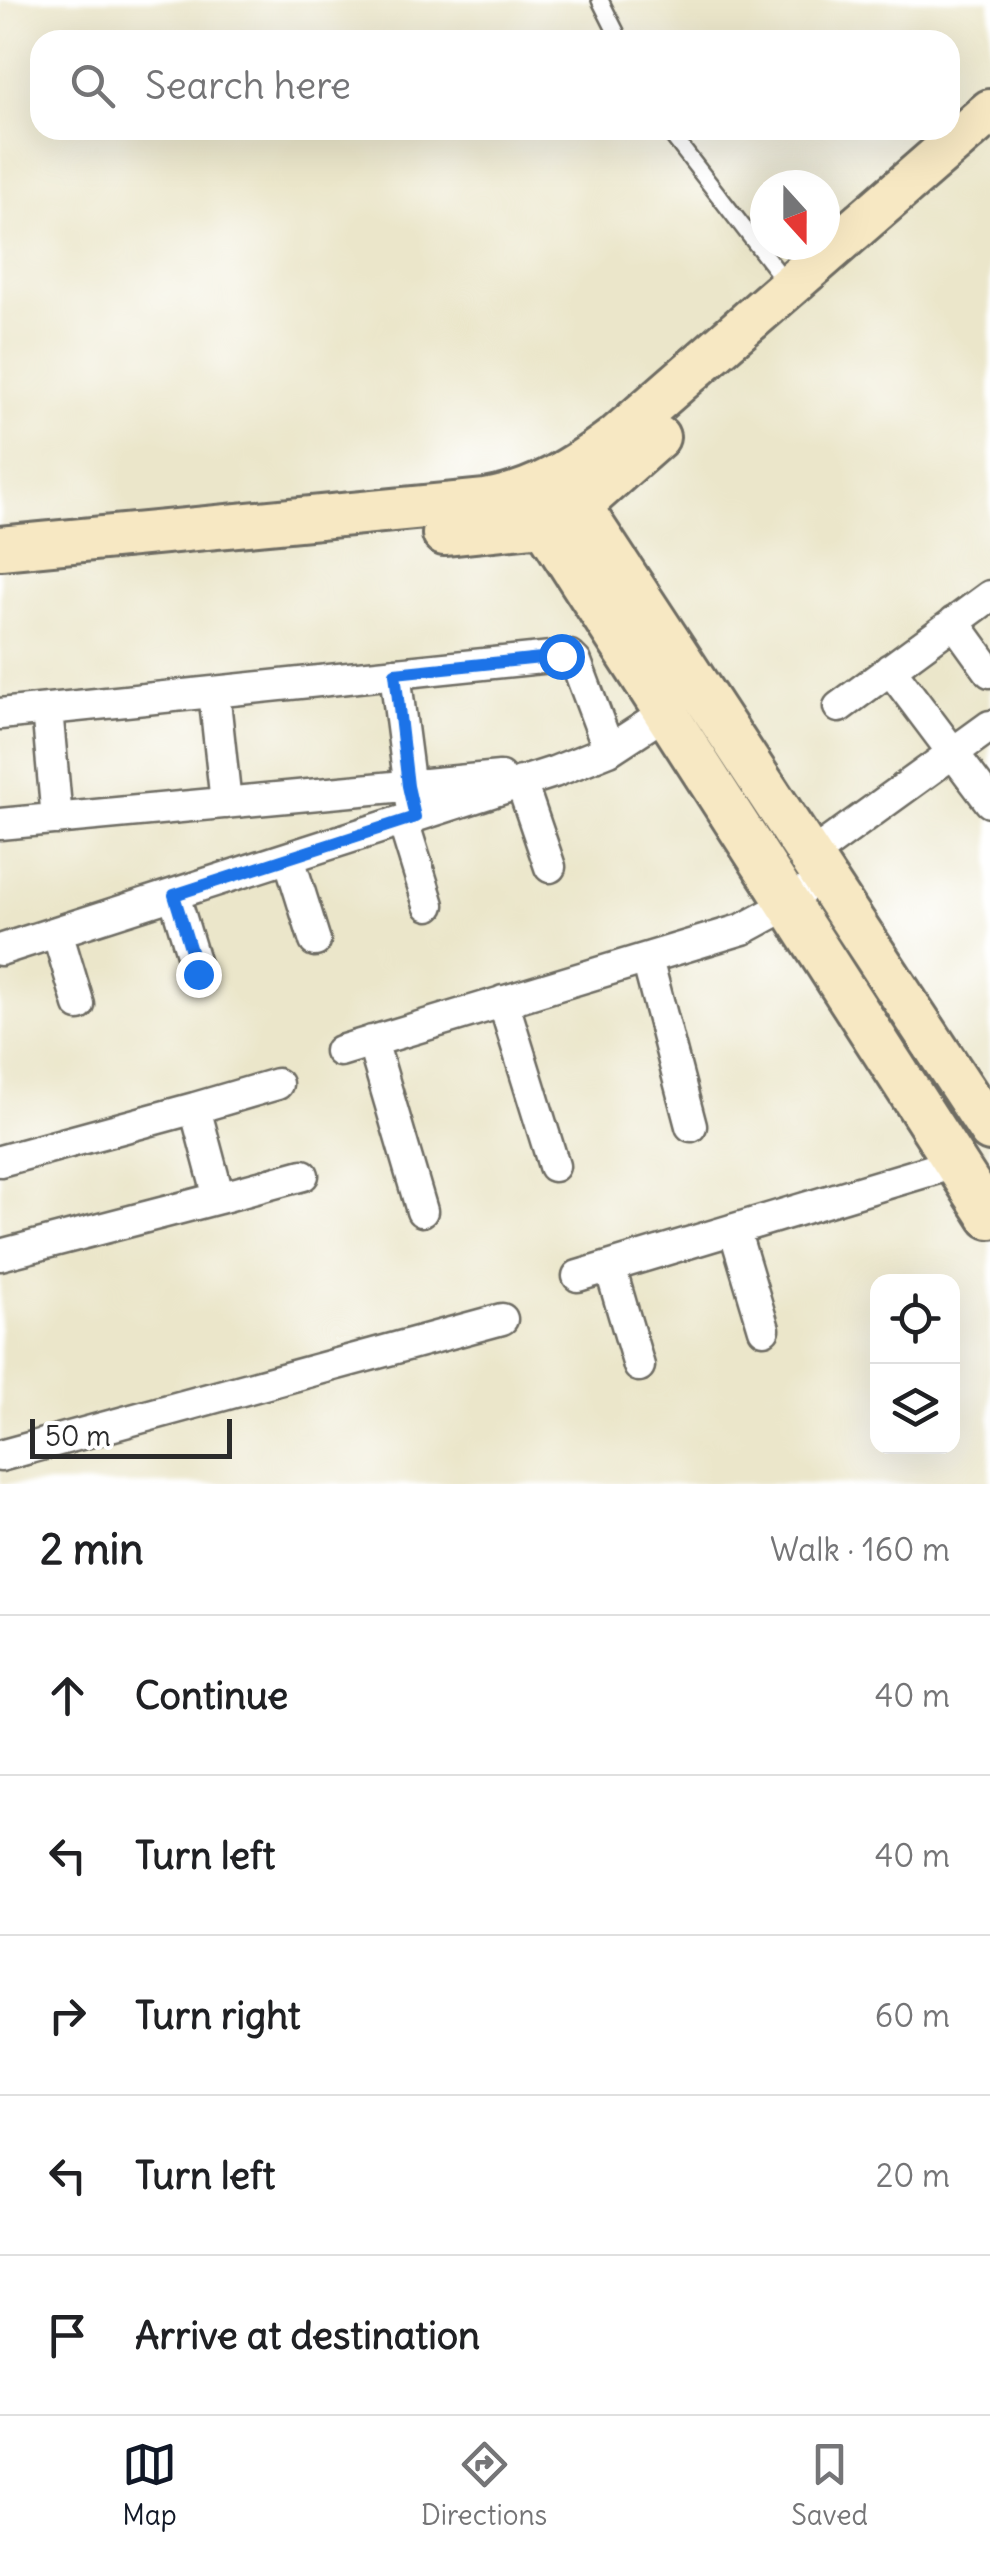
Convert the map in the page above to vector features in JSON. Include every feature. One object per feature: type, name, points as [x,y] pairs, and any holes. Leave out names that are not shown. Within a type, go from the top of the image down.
[{"type":"street","points":[[960,137],[990,111]]},
{"type":"street","points":[[0,548],[486,501],[552,500],[616,437],[957,140]]},
{"type":"street","points":[[0,576],[552,500],[810,302],[990,148]]},
{"type":"street","points":[[552,500],[664,714],[990,1217]]},
{"type":"street","points":[[552,500],[815,866],[990,1130]]},
{"type":"street","points":[[838,707],[990,596]]},
{"type":"street","points":[[954,622],[990,672]]},
{"type":"street","points":[[0,714],[570,656],[576,662],[609,750]]},
{"type":"street","points":[[890,669],[990,802]]},
{"type":"street","points":[[395,673],[409,819],[429,905]]},
{"type":"street","points":[[214,692],[226,803]]},
{"type":"street","points":[[47,709],[57,819]]},
{"type":"street","points":[[0,950],[554,772],[609,750],[664,714]]},
{"type":"street","points":[[340,1050],[743,929],[787,905],[815,866],[990,726]]},
{"type":"street","points":[[0,824],[554,772]]},
{"type":"street","points":[[521,782],[550,867]]},
{"type":"street","points":[[289,858],[314,941]]},
{"type":"street","points":[[174,895],[198,974]]},
{"type":"street","points":[[57,932],[79,1005]]},
{"type":"street","points":[[647,960],[690,1126]]},
{"type":"street","points":[[504,1001],[554,1166]]},
{"type":"street","points":[[372,1041],[422,1211]]},
{"type":"street","points":[[0,1161],[277,1084]]},
{"type":"street","points":[[195,1108],[219,1198]]},
{"type":"street","points":[[578,1276],[955,1163]]},
{"type":"street","points":[[0,1256],[303,1175]]},
{"type":"street","points":[[734,1229],[764,1329]]},
{"type":"street","points":[[610,1267],[639,1366]]},
{"type":"street","points":[[0,1456],[502,1319]]},
{"type":"lane","points":[[600,0],[615,30]]},
{"type":"lane","points":[[676,140],[789,287]]},
{"type":"route","points":[[198,974],[174,895],[415,817],[395,673],[561,656]]}]
